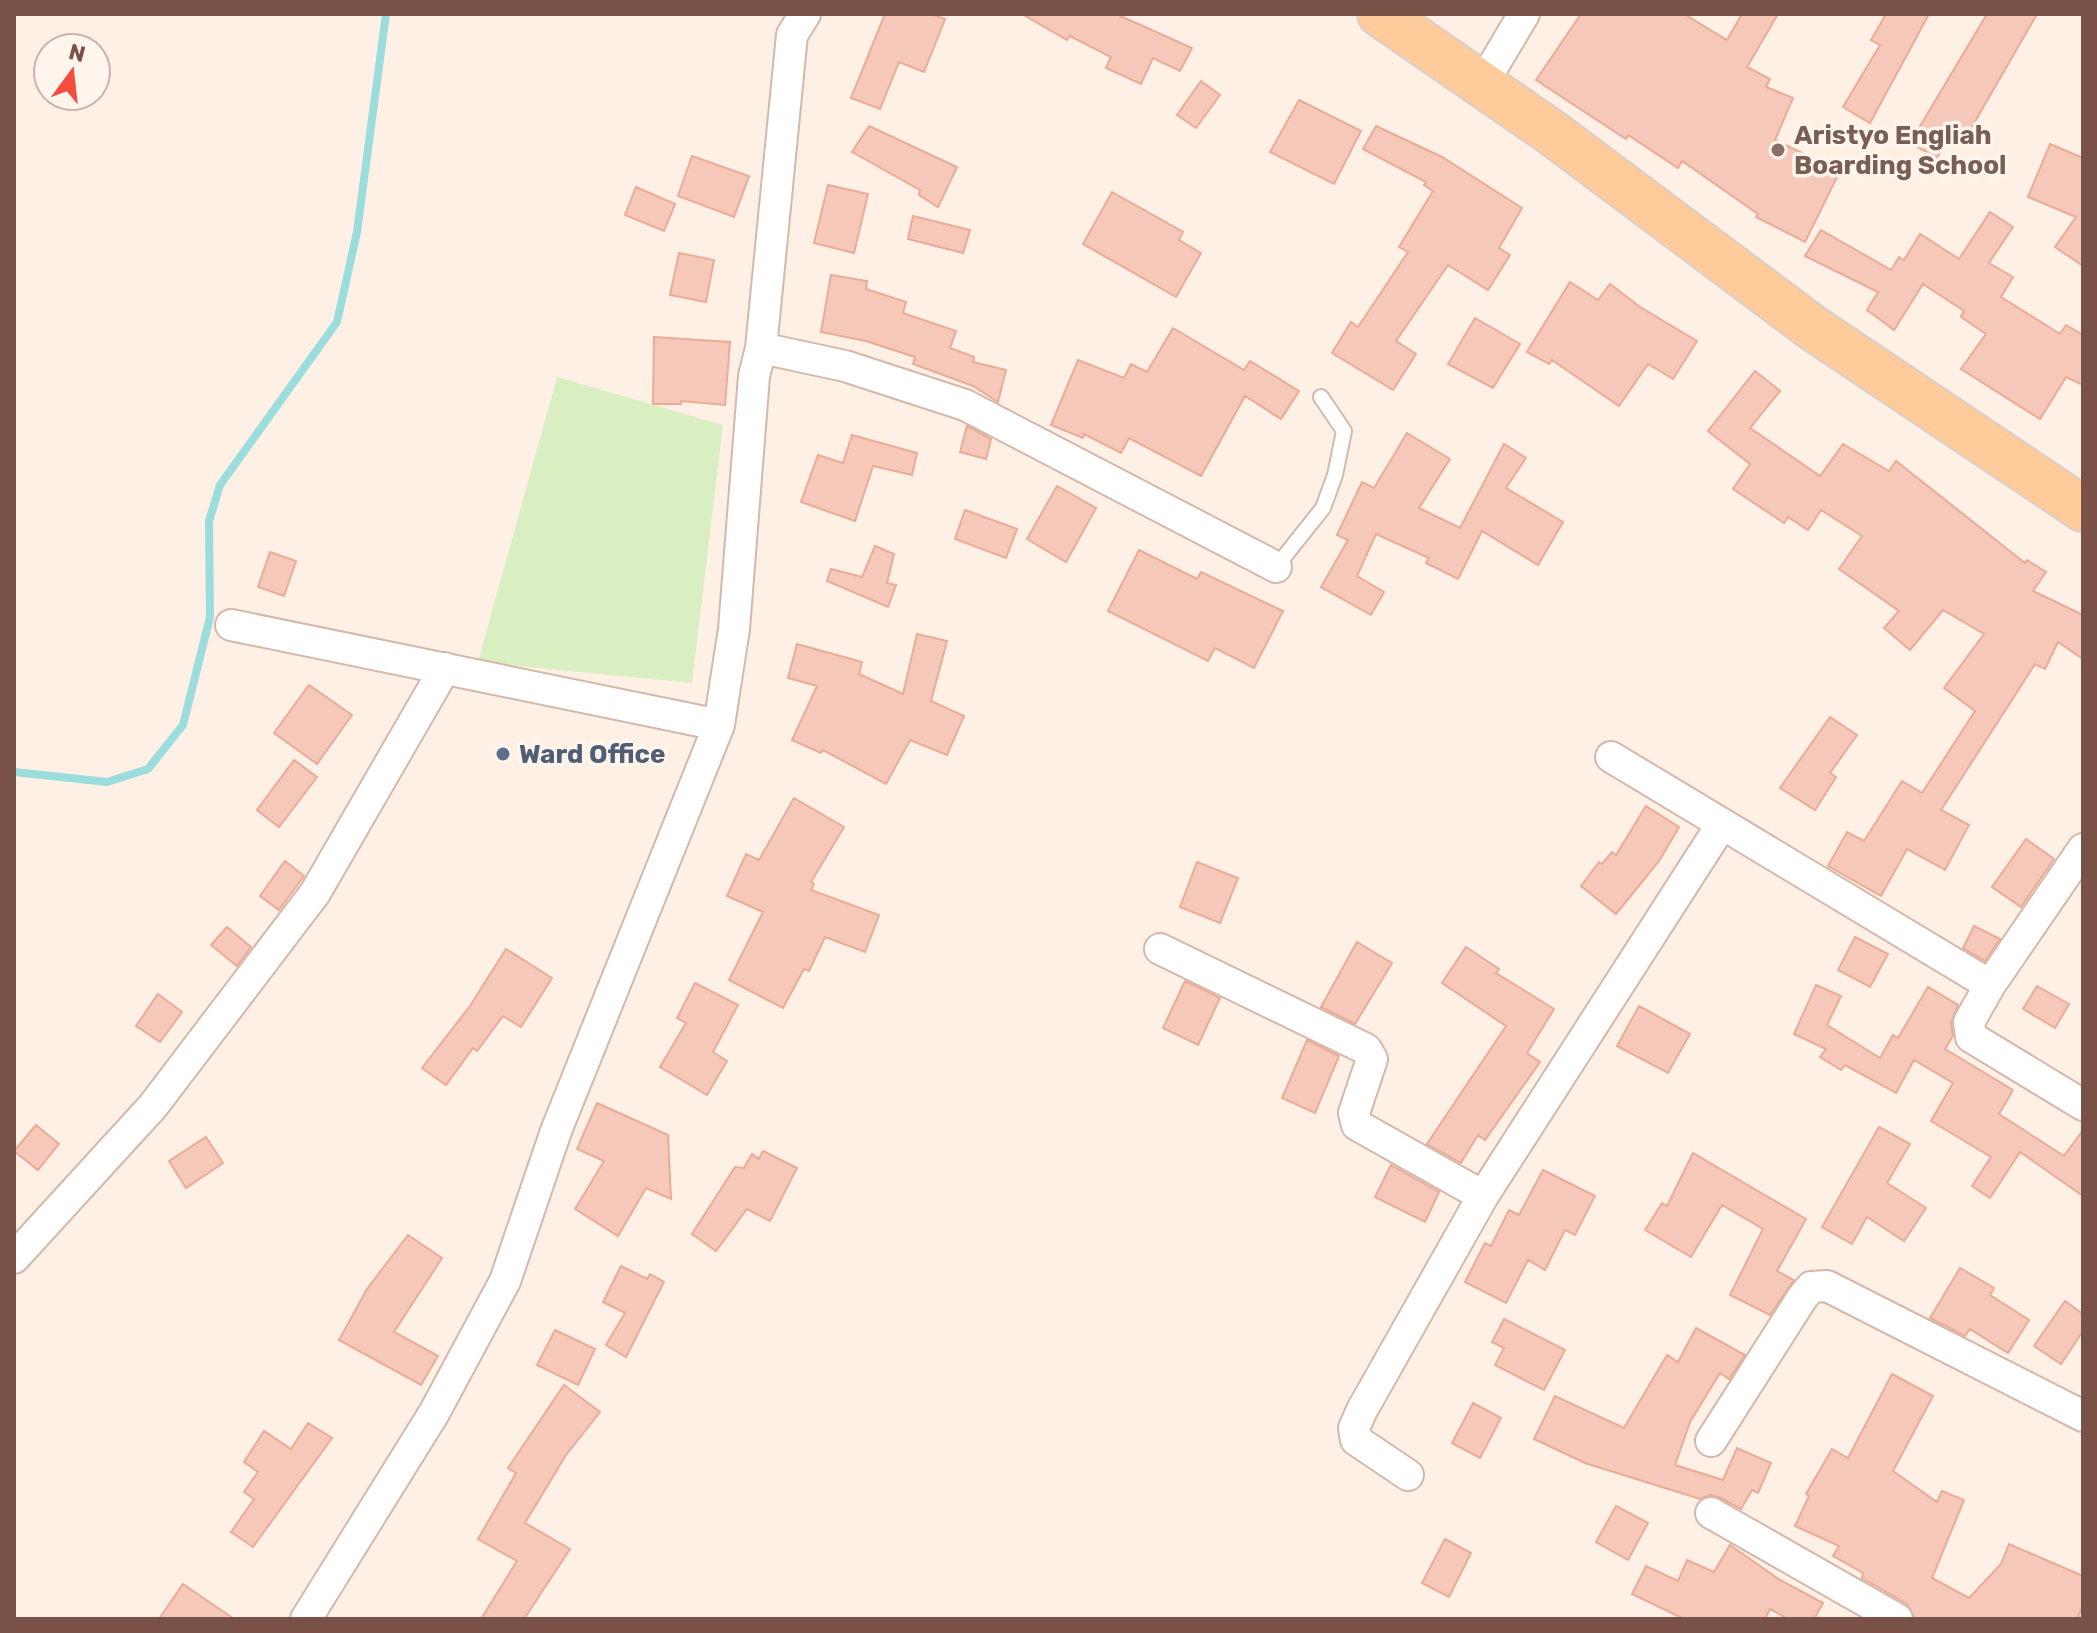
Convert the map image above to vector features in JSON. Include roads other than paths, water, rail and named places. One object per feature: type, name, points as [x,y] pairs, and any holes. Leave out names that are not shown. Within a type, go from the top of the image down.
[{"type":"main road","points":[[1380,14],[1483,83],[1813,328],[2083,509]]},
{"type":"street","points":[[306,1619],[434,1413],[505,1281],[556,1131],[719,725],[734,629],[754,376],[761,348],[792,35],[805,14]]},
{"type":"street","points":[[1483,83],[1524,14]]},
{"type":"street","points":[[761,348],[845,366],[965,405],[1276,567]]},
{"type":"street","points":[[231,625],[719,725]]},
{"type":"street","points":[[14,1258],[153,1106],[315,893],[445,668]]},
{"type":"street","points":[[1611,757],[1990,985]]},
{"type":"street","points":[[1408,1475],[1369,1452],[1356,1440],[1354,1428],[1483,1196],[1722,824]]},
{"type":"street","points":[[2083,849],[1990,985],[1969,1022],[1971,1037],[2083,1105]]},
{"type":"street","points":[[1160,949],[1366,1049],[1372,1059],[1354,1113],[1357,1125],[1483,1196]]},
{"type":"street","points":[[1711,1441],[1811,1287],[1827,1286],[2083,1416]]},
{"type":"street","points":[[1711,1513],[1897,1619]]},
{"type":"lane","points":[[1276,567],[1323,508],[1335,475],[1344,431],[1321,397]]},
{"type":"waterway","points":[[14,772],[107,782],[148,769],[183,725],[210,617],[209,521],[220,485],[337,322],[357,232],[386,14]]},
{"type":"place","name":"Aristyo Engliah Boarding School","points":[[1778,150]]},
{"type":"place","name":"Ward Office","points":[[503,754]]}]
